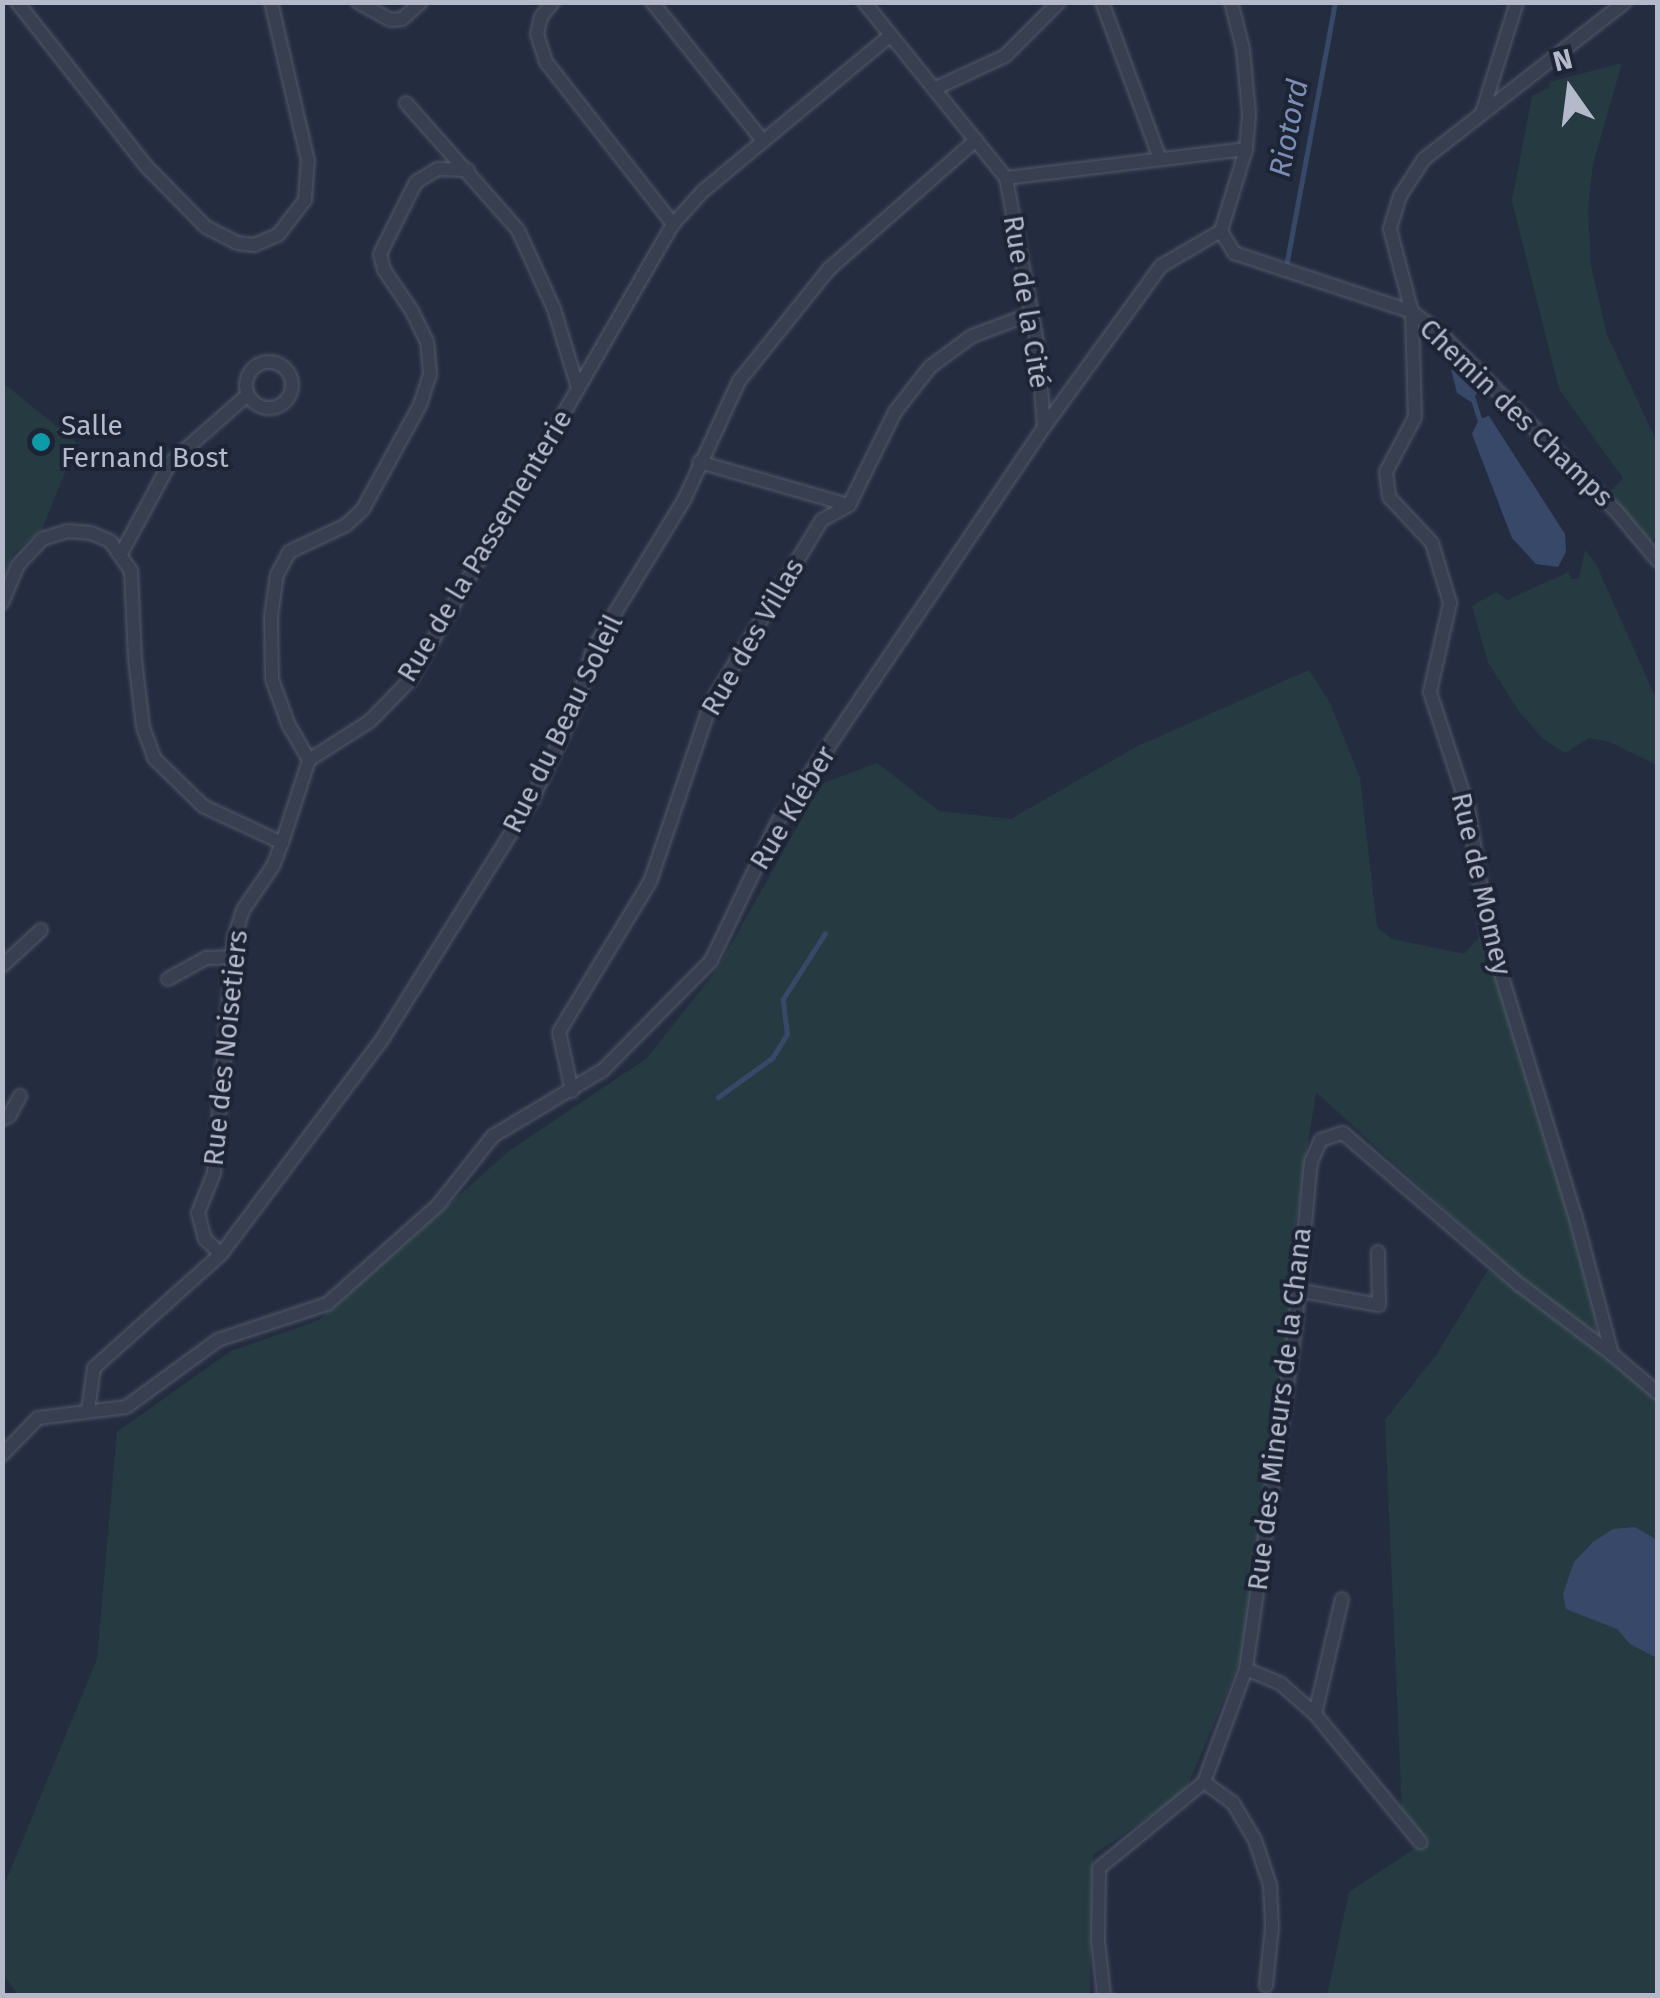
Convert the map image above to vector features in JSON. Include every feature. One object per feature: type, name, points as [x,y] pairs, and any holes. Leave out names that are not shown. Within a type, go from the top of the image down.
[{"type":"street","points":[[17,2],[146,166],[206,227],[236,243],[254,245],[278,235],[305,200],[308,161],[271,2]]},
{"type":"street","points":[[358,2],[390,20],[402,19],[421,2]]},
{"type":"street","points":[[553,2],[541,17],[537,34],[546,62],[673,224]]},
{"type":"street","points":[[652,2],[763,141]]},
{"type":"street","points":[[864,2],[1006,178],[1246,149]]},
{"type":"street","points":[[934,89],[1004,56],[1060,2]]},
{"type":"street","points":[[1102,2],[1160,159]]},
{"type":"street","points":[[1231,2],[1244,49],[1249,112],[1246,149],[1222,231],[1234,253],[1412,312]]},
{"type":"street","points":[[1482,113],[1517,2]]},
{"type":"street","name":"Chemin des Champs","points":[[1626,2],[1545,69],[1424,159],[1392,216],[1392,244],[1412,312],[1438,331],[1590,485],[1658,561]]},
{"type":"street","name":"Rue de la Passementerie","points":[[310,760],[370,721],[410,680],[673,224],[703,191],[891,35]]},
{"type":"street","points":[[406,103],[416,119],[443,140],[518,230],[538,268],[578,388]]},
{"type":"street","name":"Rue du Beau Soleil","points":[[88,1410],[94,1368],[221,1254],[383,1038],[532,800],[577,704],[594,649],[684,500],[739,381],[803,296],[976,140]]},
{"type":"street","points":[[2,603],[18,564],[42,539],[68,531],[91,532],[122,552],[131,570],[139,693],[154,758],[203,806],[282,843],[310,760],[289,726],[272,679],[271,616],[278,575],[289,552],[346,525],[363,509],[420,405],[430,374],[426,342],[412,311],[384,270],[380,254],[416,182],[438,169],[468,170]]},
{"type":"street","name":"Rue de la Cité","points":[[1006,178],[1031,314],[1044,427]]},
{"type":"street","name":"Rue Kléber","points":[[2,1455],[38,1418],[126,1407],[218,1340],[327,1304],[438,1205],[493,1136],[603,1070],[711,961],[777,823],[1044,427],[1161,266],[1222,231]]},
{"type":"street","name":"Rue de Momey","points":[[1412,312],[1416,416],[1386,472],[1389,497],[1432,543],[1450,603],[1430,692],[1468,808],[1488,931],[1575,1214],[1612,1354]]},
{"type":"street","name":"Rue des Villas","points":[[572,1091],[559,1032],[650,882],[711,702],[822,520],[849,505],[895,412],[930,368],[972,336],[1031,314]]},
{"type":"street","points":[[122,552],[170,463],[247,395]]},
{"type":"street","points":[[699,462],[849,505]]},
{"type":"street","name":"Rue des Noisetiers","points":[[221,1254],[205,1239],[198,1213],[214,1173],[233,957],[243,910],[282,843]]},
{"type":"street","points":[[2,966],[40,930]]},
{"type":"street","points":[[168,979],[206,958],[233,957]]},
{"type":"street","points":[[2,1119],[20,1096]]},
{"type":"street","name":"Rue des Mineurs de la Chana","points":[[1204,1782],[1246,1669],[1295,1330],[1311,1162],[1321,1140],[1343,1133],[1520,1286],[1612,1354]]},
{"type":"street","points":[[1296,1290],[1378,1306],[1378,1252]]},
{"type":"street","points":[[1612,1354],[1658,1392]]},
{"type":"street","points":[[1315,1714],[1342,1599]]},
{"type":"street","points":[[1246,1669],[1281,1684],[1315,1714],[1420,1842]]},
{"type":"street","points":[[1104,1996],[1098,1940],[1099,1868],[1204,1782],[1233,1803],[1255,1840],[1270,1884],[1272,1927],[1266,1986]]},
{"type":"green space","points":[[1622,63],[1593,164],[1588,208],[1591,266],[1607,335],[1657,442],[1657,537],[1650,541],[1608,494],[1623,478],[1559,389],[1512,201],[1532,96],[1549,88],[1550,82]]},
{"type":"green space","points":[[3,383],[77,443],[42,529],[13,554],[3,580]]},
{"type":"green space","points":[[1585,550],[1596,564],[1657,701],[1657,765],[1610,742],[1589,738],[1565,753],[1543,739],[1518,710],[1488,662],[1472,606],[1496,592],[1507,600],[1569,572],[1571,579],[1579,579]]},
{"type":"green space","points":[[1309,670],[1330,703],[1360,778],[1377,927],[1392,939],[1464,954],[1482,934],[1576,1234],[1596,1312],[1596,1336],[1572,1325],[1316,1092],[1294,1234],[1287,1353],[1241,1659],[1185,1792],[1093,1855],[1090,1995],[19,1996],[3,1975],[3,1888],[97,1659],[117,1432],[231,1351],[319,1320],[509,1151],[647,1058],[718,968],[821,784],[877,763],[939,811],[1011,819],[1136,747]]},
{"type":"green space","points":[[1488,1270],[1612,1354],[1657,1395],[1657,1995],[1327,1996],[1349,1892],[1426,1841],[1402,1812],[1385,1420],[1437,1354]]},
{"type":"water","points":[[1451,369],[1467,376],[1478,392],[1471,402],[1457,393]]},
{"type":"water","points":[[1489,416],[1565,534],[1566,552],[1558,567],[1536,564],[1512,538],[1472,434],[1479,419]]},
{"type":"water","points":[[1635,1527],[1657,1540],[1657,1658],[1630,1644],[1617,1629],[1566,1609],[1563,1594],[1574,1562],[1593,1542],[1613,1529]]},
{"type":"waterway","name":"Riotord","points":[[1287,261],[1335,2]]},
{"type":"waterway","points":[[1473,399],[1479,419]]},
{"type":"waterway","points":[[718,1097],[772,1058],[787,1034],[783,999],[825,933]]},
{"type":"place","name":"Salle Fernand Bost","points":[[41,442]]}]
